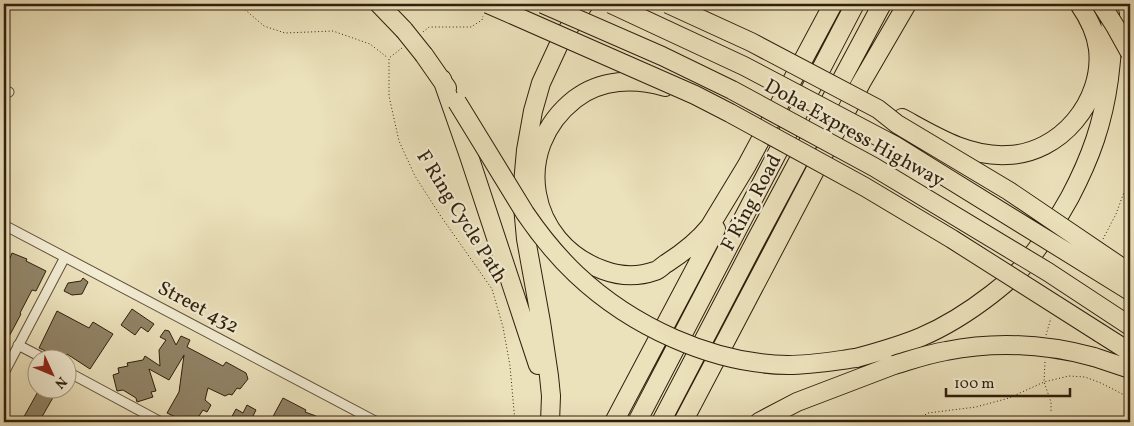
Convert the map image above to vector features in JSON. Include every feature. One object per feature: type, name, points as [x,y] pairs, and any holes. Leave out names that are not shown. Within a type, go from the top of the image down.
[{"type":"highway","points":[[379,4],[404,30],[442,79],[525,213],[556,253],[576,274],[613,305],[659,332],[689,344],[749,362],[787,365],[856,358],[922,337],[976,306],[1020,270],[1037,250],[1059,216],[1093,149],[1100,126],[1110,70],[1112,46],[1109,4]]},
{"type":"highway","name":"Doha Express Highway","points":[[542,4],[662,56],[732,90],[874,167],[1048,272],[1130,326]]},
{"type":"highway","points":[[549,422],[551,396],[549,376],[526,239],[522,195],[526,150],[533,111],[541,83],[560,42],[584,4]]},
{"type":"highway","name":"Doha Express Highway","points":[[611,4],[744,66],[894,145],[1130,291]]},
{"type":"highway","points":[[668,4],[751,42],[954,145],[986,155],[1009,155],[1036,150],[1052,141],[1077,118],[1088,99],[1096,75],[1098,48],[1089,21],[1078,4]]},
{"type":"highway","points":[[730,113],[652,83],[637,81],[613,82],[579,96],[568,104],[551,124],[544,136],[537,159],[535,172],[536,192],[542,212],[552,230],[559,240],[577,257],[588,264],[606,271],[638,275],[656,271],[679,256],[710,226],[747,165],[833,4]]},
{"type":"highway","name":"F Ring Road","points":[[637,422],[855,4]]},
{"type":"highway","name":"F Ring Road","points":[[661,422],[882,4]]},
{"type":"highway","points":[[683,422],[861,83],[907,4]]},
{"type":"highway","points":[[861,83],[914,4]]},
{"type":"highway","points":[[1101,4],[1130,53]]},
{"type":"highway","points":[[487,8],[696,95],[730,113],[865,187],[944,234],[1130,352]]},
{"type":"highway","points":[[442,79],[470,156],[537,360],[549,422]]},
{"type":"highway","points":[[878,108],[896,124],[1010,191],[1130,273]]},
{"type":"highway","points":[[614,422],[733,196],[747,165]]},
{"type":"highway","points":[[759,422],[797,402],[894,365],[922,356],[947,351],[1006,345],[1054,348],[1094,356],[1130,369]]},
{"type":"highway","points":[[780,422],[784,414],[797,402]]},
{"type":"street","name":"Street 432","points":[[4,224],[376,422]]},
{"type":"street","points":[[4,373],[65,257]]},
{"type":"street","points":[[18,345],[28,350]]},
{"type":"street","points":[[78,377],[158,421]]},
{"type":"path","points":[[241,4],[264,26],[285,32],[333,31],[370,44],[389,58],[402,48]]},
{"type":"path","points":[[422,32],[429,27],[471,26],[482,20],[487,8]]},
{"type":"path","name":"F Ring Cycle Path","points":[[389,58],[389,96],[399,140],[415,176],[492,289],[503,327],[510,366],[515,422]]},
{"type":"path","points":[[914,422],[928,413],[976,407],[1009,398],[1044,382],[1069,376],[1085,377],[1130,398]]},
{"type":"path","points":[[1044,382],[1052,402],[1051,412]]},
{"type":"path","points":[[790,422],[800,420],[823,422]]},
{"type":"building","points":[[12,253],[27,259],[26,261],[46,271],[36,291],[32,290],[4,346],[4,272]]},
{"type":"building","points":[[83,278],[88,282],[82,294],[72,295],[64,291],[68,283],[81,281]]},
{"type":"building","points":[[132,309],[154,324],[148,332],[141,327],[135,335],[121,325]]},
{"type":"building","points":[[57,311],[89,328],[93,322],[113,334],[90,369],[78,361],[78,348],[39,348]]},
{"type":"building","points":[[165,330],[169,331],[176,345],[181,336],[190,340],[187,347],[223,366],[226,362],[246,373],[248,379],[232,395],[225,396],[208,388],[205,400],[211,405],[207,412],[203,410],[195,422],[186,422],[167,413],[179,392],[184,355],[169,380],[149,369],[156,391],[151,392],[153,397],[137,402],[136,398],[123,390],[117,391],[113,375],[119,373],[118,368],[128,366],[127,363],[143,360],[145,356],[160,366],[159,350],[166,340],[160,337]]},
{"type":"building","points":[[34,398],[53,398],[39,422],[21,422]]},
{"type":"building","points":[[283,398],[306,410],[305,412],[316,416],[318,422],[270,422]]},
{"type":"building","points":[[247,405],[256,410],[250,422],[229,422],[236,409],[243,413]]}]
